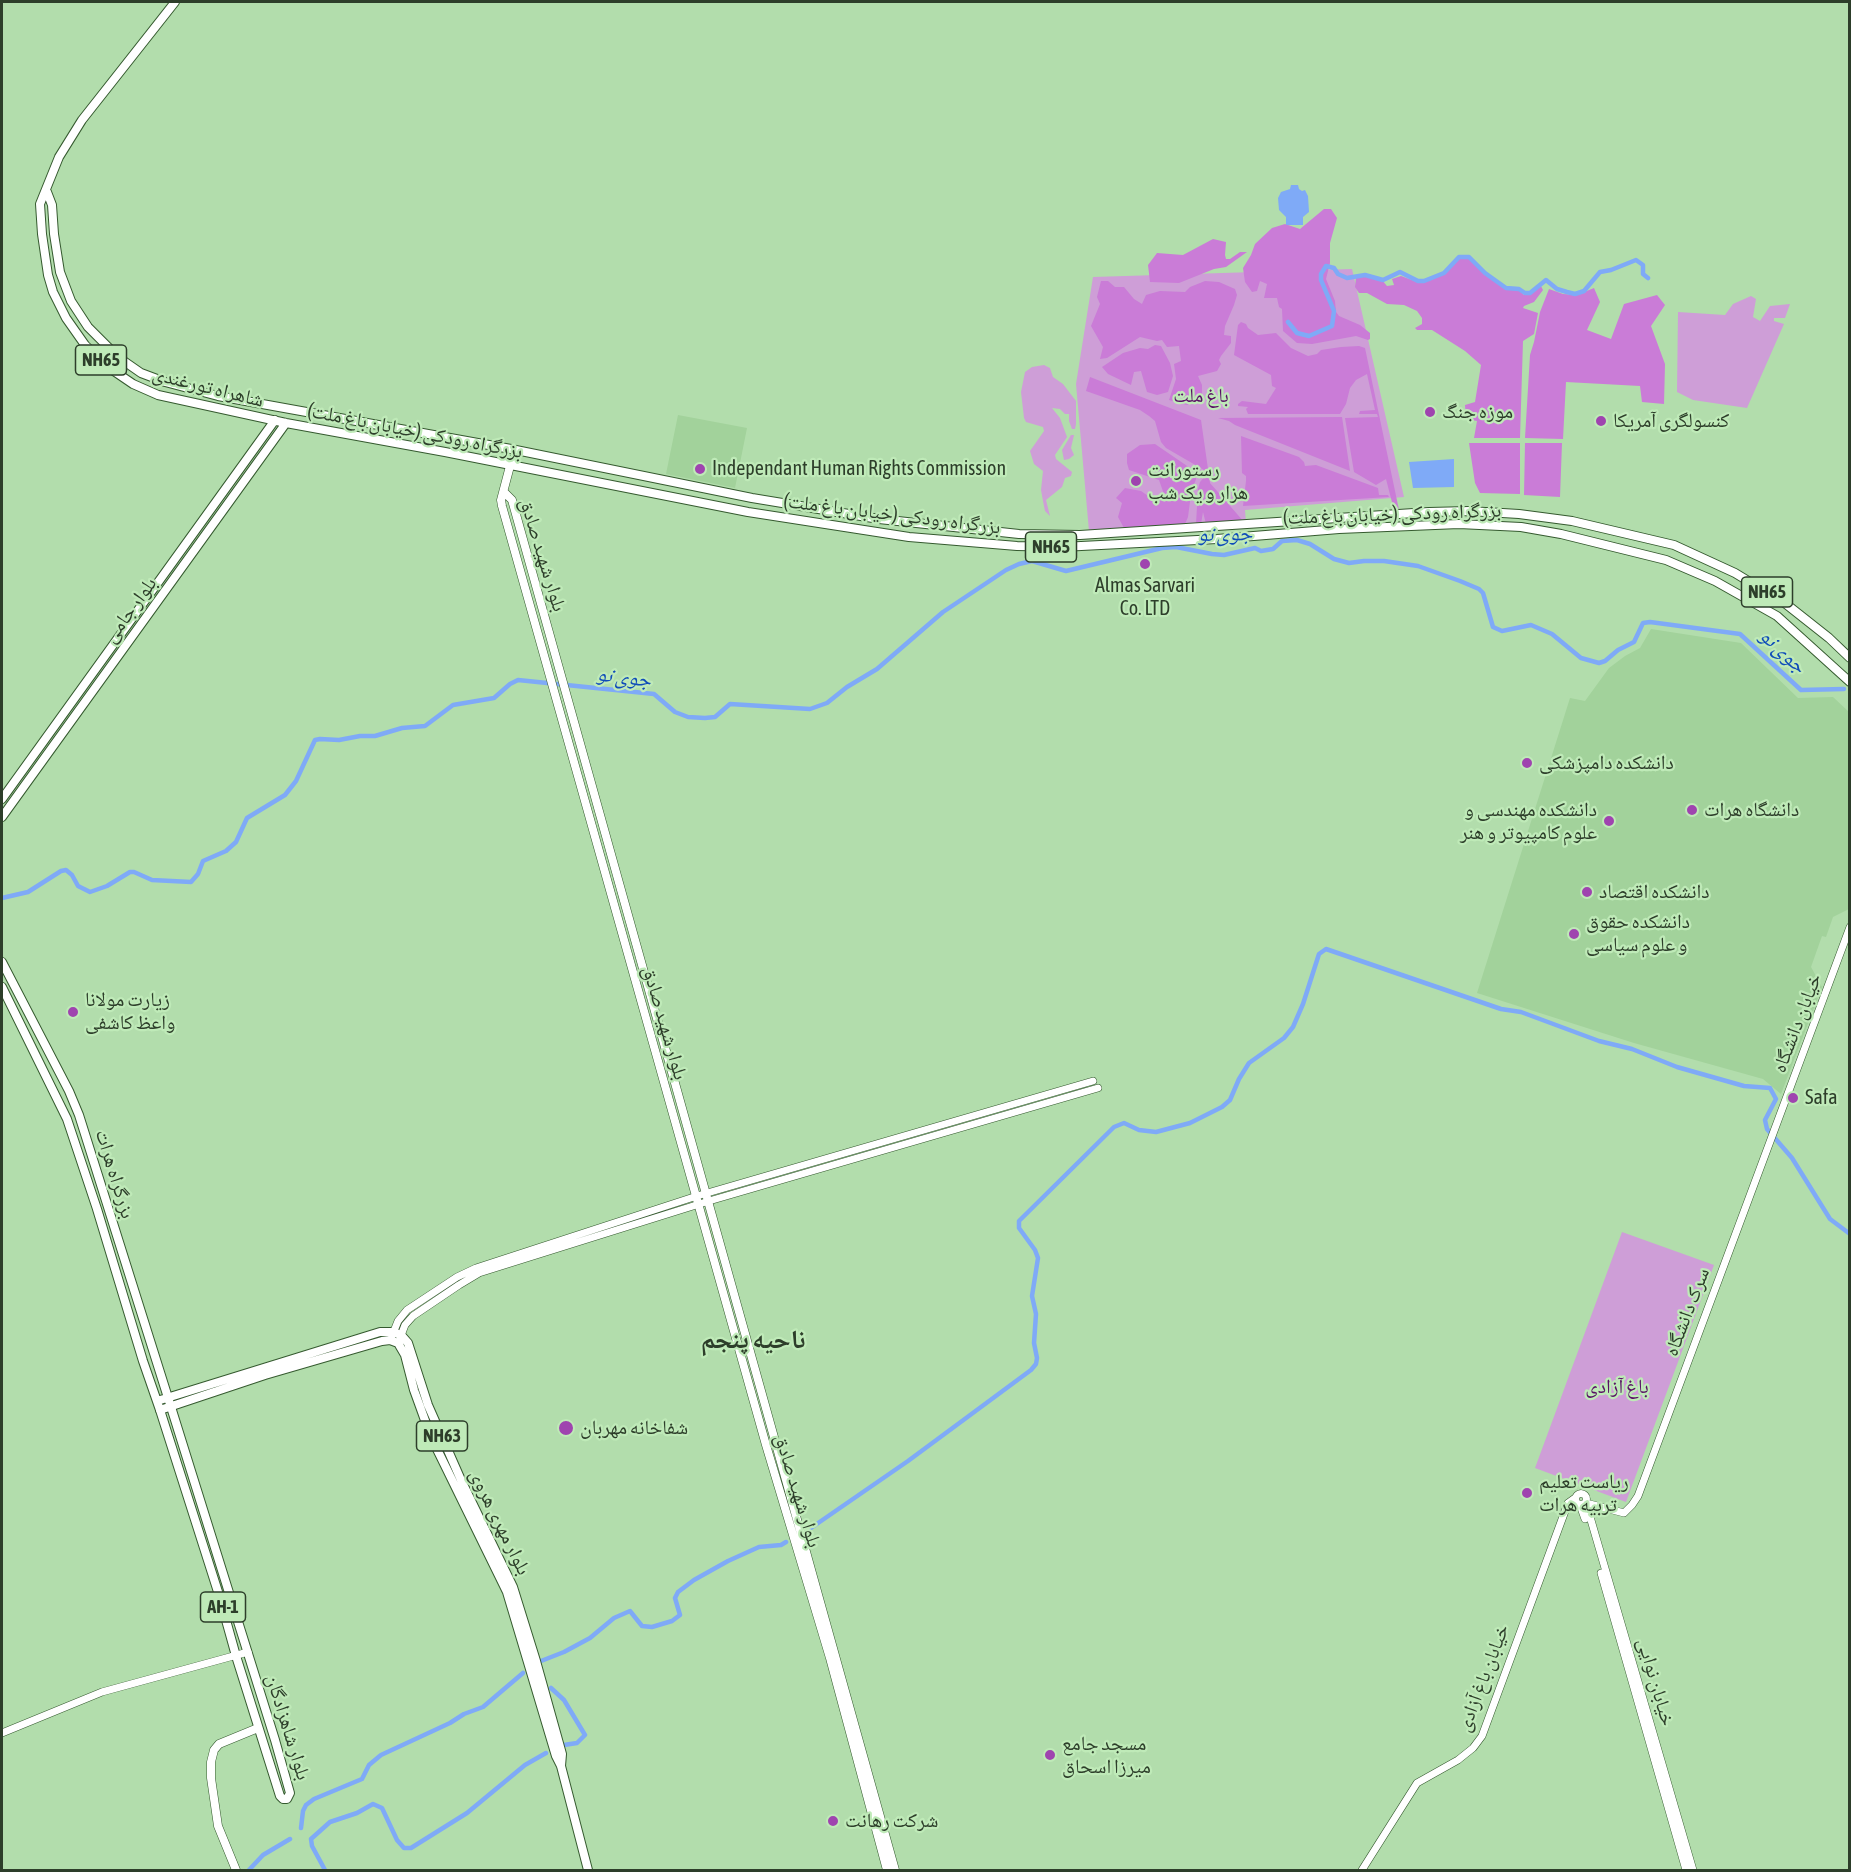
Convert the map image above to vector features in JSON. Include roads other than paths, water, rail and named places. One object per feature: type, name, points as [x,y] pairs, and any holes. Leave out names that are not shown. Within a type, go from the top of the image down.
[{"type":"main road","name":"شاهراه تورغندی","points":[[175,2],[82,120],[51,173],[47,192],[40,204],[48,275],[53,292],[66,318],[85,345],[108,367],[133,384],[158,395],[286,423]]},
{"type":"main road","name":"شاهراه تورغندی","points":[[47,192],[52,205],[60,272],[71,301],[88,327],[118,357],[141,373],[165,382],[219,396],[297,410]]},
{"type":"main road","name":"بزرگراه رودکی (خیابان باغ ملت)","points":[[297,410],[764,500],[879,519],[1019,534],[1080,536],[1469,511],[1519,514],[1572,521],[1674,544],[1735,573],[1786,604],[1850,658]]},
{"type":"main road","name":"بلوار جامی","points":[[2,799],[275,420]]},
{"type":"main road","name":"بزرگراه رودکی (خیابان باغ ملت)","points":[[286,423],[760,514],[909,537],[1017,546],[1094,547],[1459,524],[1521,527],[1585,539],[1666,560],[1715,581],[1756,603],[1777,616],[1801,637]]},
{"type":"main road","name":"بلوار جامی","points":[[2,817],[286,423]]},
{"type":"main road","points":[[504,492],[510,466],[519,451]]},
{"type":"main road","name":"بلوار شهید صادق","points":[[887,1870],[830,1658],[766,1445],[502,506],[501,500],[504,492],[512,500],[709,1197],[895,1870]]},
{"type":"main road","points":[[1801,637],[1814,641],[1850,675]]},
{"type":"main road","name":"NH65","points":[[1801,637],[1850,682]]},
{"type":"main road","name":"بزرگراه هرات","points":[[2,962],[69,1091],[79,1115],[169,1403]]},
{"type":"main road","name":"بزرگراه هرات","points":[[2,987],[67,1119],[158,1406]]},
{"type":"main road","points":[[92,1194],[102,1191]]},
{"type":"main road","points":[[158,1406],[396,1338]]},
{"type":"main road","name":"بلوار مهری هروی","points":[[396,1338],[405,1355],[414,1390],[431,1437],[507,1592],[556,1756],[561,1766],[588,1870]]},
{"type":"main road","name":"بلوار شاهزادگان","points":[[158,1406],[280,1796],[287,1799],[290,1793],[248,1652],[169,1403]]},
{"type":"main road","points":[[236,1870],[218,1826],[211,1762],[214,1750],[219,1744],[258,1728]]},
{"type":"street","name":"خیابان دانشگاه","points":[[1772,1135],[1850,927]]},
{"type":"street","points":[[709,1197],[1094,1081]]},
{"type":"street","points":[[396,1338],[413,1316],[479,1273],[698,1200],[1098,1088]]},
{"type":"street","name":"سرک دانشگاه","points":[[1632,1505],[1638,1496],[1772,1135]]},
{"type":"street","points":[[1582,1501],[1622,1508],[1632,1505]]},
{"type":"street","points":[[1582,1501],[1623,1513],[1632,1505]]},
{"type":"street","name":"خیابان نوایی","points":[[1582,1501],[1590,1519],[1639,1680],[1693,1870]]},
{"type":"street","name":"خیابان نوایی","points":[[1582,1501],[1686,1870]]},
{"type":"street","name":"خیابان باغ آزادی","points":[[1362,1870],[1417,1783],[1458,1760],[1473,1748],[1482,1736],[1568,1503],[1582,1501]]},
{"type":"street","points":[[1590,1519],[1594,1509],[1603,1506]]},
{"type":"street","points":[[2,1733],[102,1692],[248,1652]]},
{"type":"water","points":[[1291,185],[1298,185],[1299,189],[1305,190],[1308,196],[1309,212],[1303,217],[1303,225],[1286,225],[1286,217],[1279,210],[1278,198],[1281,192],[1290,189]]},
{"type":"water","points":[[1454,459],[1454,487],[1413,488],[1409,462]]},
{"type":"waterway","points":[[1288,322],[1297,333],[1309,336],[1332,326],[1334,311],[1321,280],[1321,274],[1326,266],[1334,268],[1338,274],[1347,278],[1365,275],[1383,280],[1400,272],[1418,281],[1424,281],[1444,273],[1459,257],[1469,257],[1485,273],[1506,288],[1519,289],[1525,293],[1530,293],[1546,280],[1557,289],[1575,294],[1584,291],[1600,272],[1636,260],[1643,265],[1643,274],[1648,278]]},
{"type":"waterway","name":"جوی نو","points":[[2,898],[28,892],[66,870],[78,886],[90,892],[107,886],[130,872],[152,880],[191,882],[198,874],[203,861],[226,851],[236,842],[247,818],[285,795],[296,781],[315,740],[375,736],[402,728],[425,726],[453,705],[494,698],[518,680],[654,694],[675,712],[688,717],[715,717],[730,704],[810,709],[827,703],[847,687],[877,669],[943,612],[1006,570],[1032,561],[1066,571],[1162,548],[1176,547],[1224,555],[1255,548],[1261,551],[1273,549],[1282,541],[1297,540],[1310,544],[1334,559],[1349,563],[1384,561],[1418,566],[1460,581],[1483,593],[1493,627],[1502,631],[1531,625],[1552,634],[1581,658],[1599,663],[1634,642],[1643,623],[1650,622],[1740,634],[1801,690],[1844,689]]},
{"type":"waterway","points":[[808,1530],[908,1461],[1031,1370],[1037,1358],[1034,1343],[1036,1314],[1032,1296],[1038,1258],[1019,1228],[1019,1221],[1114,1127],[1124,1123],[1139,1130],[1156,1132],[1190,1123],[1222,1107],[1230,1100],[1249,1063],[1284,1038],[1293,1027],[1319,954],[1326,949],[1501,1009],[1521,1012],[1599,1041],[1632,1049],[1677,1067],[1744,1086],[1770,1088],[1776,1099],[1765,1120],[1767,1129],[1792,1158],[1830,1219],[1850,1234]]},
{"type":"waterway","points":[[541,1661],[590,1638],[614,1618],[630,1611],[642,1626],[652,1627],[672,1621],[680,1615],[675,1598],[678,1592],[694,1580],[759,1547],[781,1545],[786,1542]]},
{"type":"waterway","points":[[301,1828],[303,1811],[306,1805],[314,1799],[362,1779],[369,1765],[381,1755],[483,1707],[523,1673]]},
{"type":"waterway","points":[[551,1688],[564,1700],[585,1735],[577,1743],[564,1745]]},
{"type":"waterway","points":[[325,1870],[312,1846],[311,1839],[330,1822],[357,1813],[373,1804],[382,1808],[397,1840],[404,1848],[411,1848],[467,1813],[525,1765],[546,1753]]},
{"type":"waterway","points":[[249,1870],[263,1855],[290,1839]]},
{"type":"place","name":"موزه جنگ","points":[[1430,412]]},
{"type":"place","name":"کنسولگری آمریکا","points":[[1601,421]]},
{"type":"place","name":"Independant Human Rights Commission","points":[[700,469]]},
{"type":"place","name":"رستورانت هزار و یک شب","points":[[1136,481]]},
{"type":"place","name":"Almas Sarvari Co. LTD","points":[[1145,564]]},
{"type":"place","name":"دانشکده دامپزشکی","points":[[1527,763]]},
{"type":"place","name":"دانشگاه هرات","points":[[1692,810]]},
{"type":"place","name":"دانشکده مهندسی و علوم کامپیوتر و هنر","points":[[1609,821]]},
{"type":"place","name":"دانشکده اقتصاد","points":[[1587,892]]},
{"type":"place","name":"دانشکده حقوق و علوم سیاسی","points":[[1574,934]]},
{"type":"place","name":"زیارت مولانا واعظ کاشفی","points":[[73,1012]]},
{"type":"place","name":"Safa","points":[[1793,1098]]},
{"type":"place","name":"شفاخانه مهربان","points":[[566,1428]]},
{"type":"place","name":"ریاست تعلیم تربیه هرات","points":[[1527,1493]]},
{"type":"place","name":"مسجد جامع میرزا اسحاق","points":[[1050,1755]]},
{"type":"place","name":"شرکت رهانت","points":[[833,1821]]},
{"type":"district","name":"ناحیه پنجم","points":[[753,1340]]},
{"type":"park label","name":"باغ ملت","points":[[1201,396]]},
{"type":"park label","name":"باغ آزادی","points":[[1617,1387]]}]
